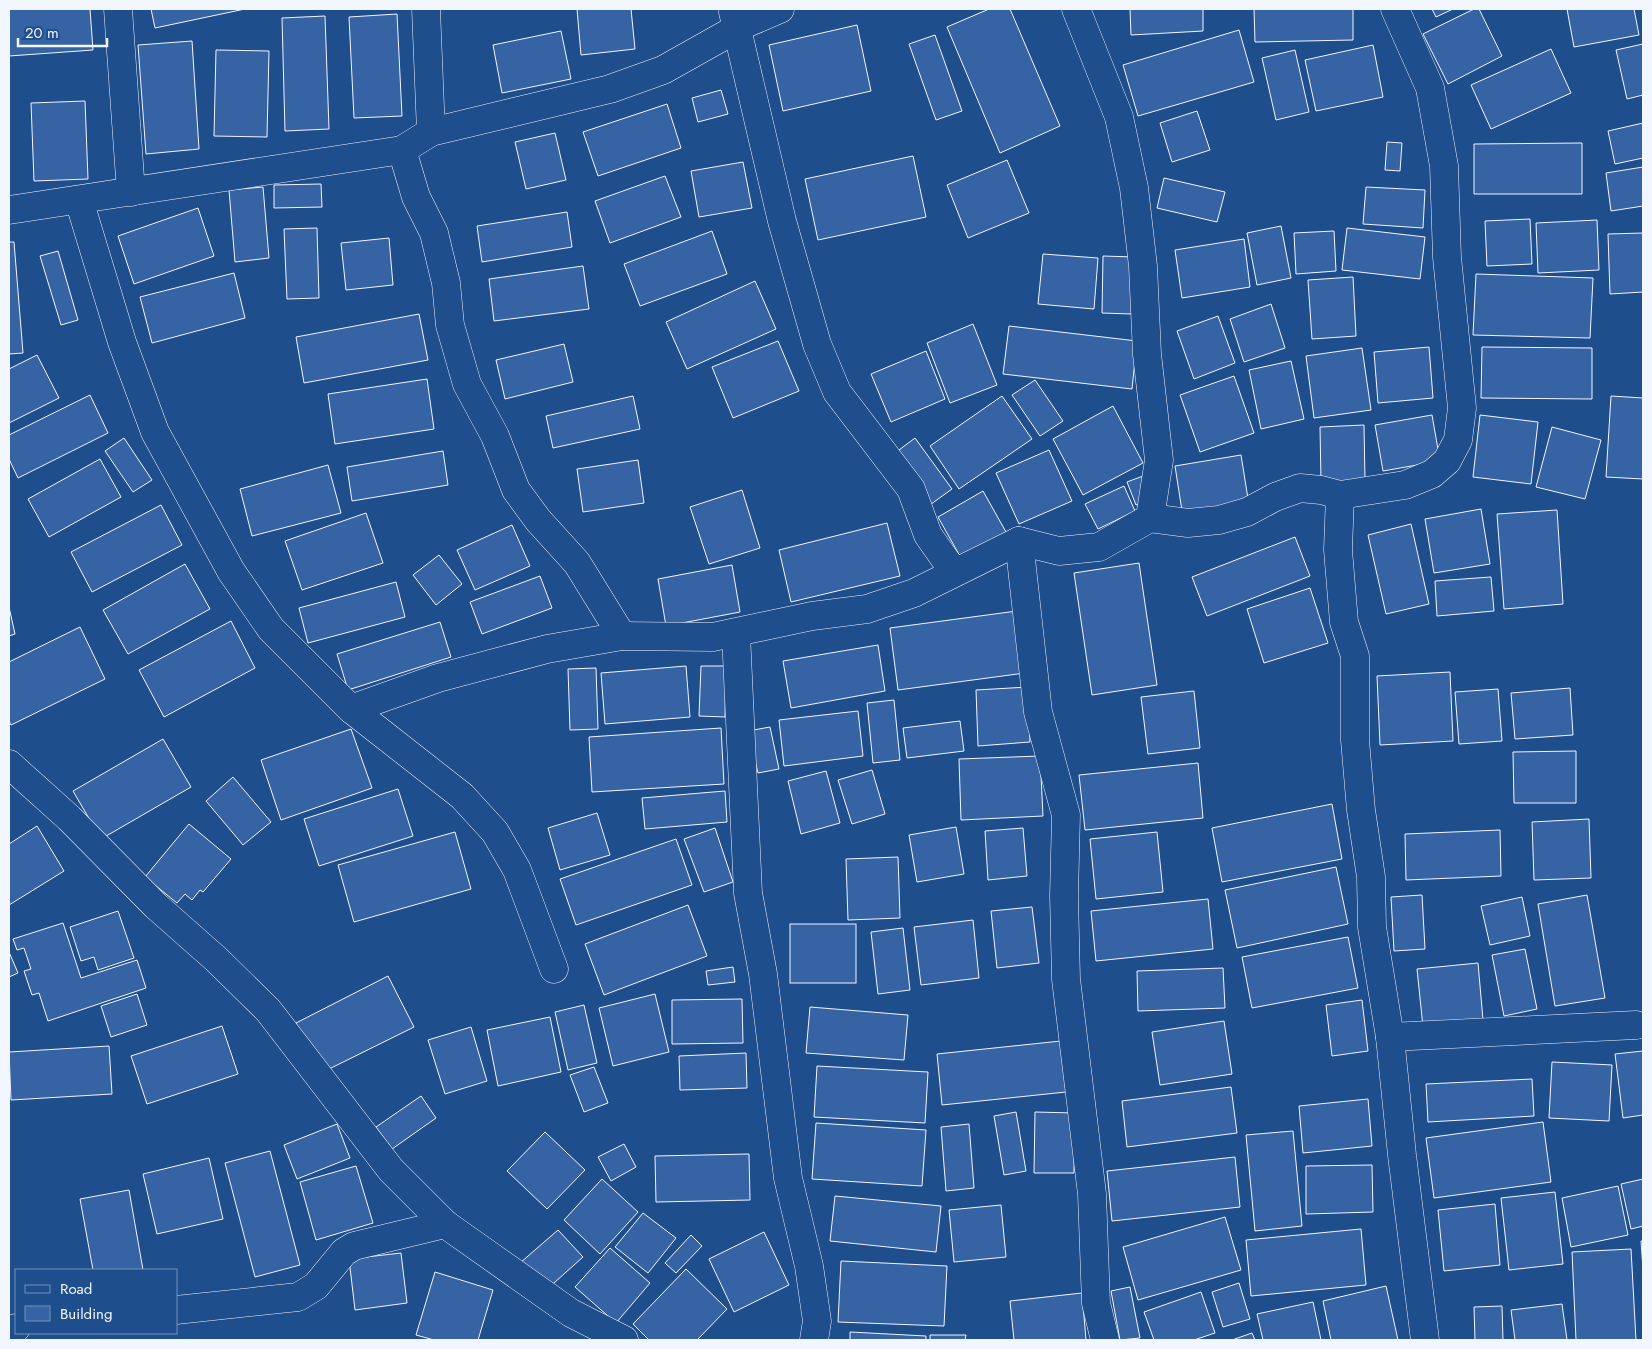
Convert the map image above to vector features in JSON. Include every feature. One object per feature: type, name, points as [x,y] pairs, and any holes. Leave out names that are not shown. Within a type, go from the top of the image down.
[{"type":"street","points":[[118,9],[131,192]]},
{"type":"street","points":[[426,9],[431,132]]},
{"type":"street","points":[[9,210],[402,150],[431,132],[610,89],[663,70],[734,19],[780,9]]},
{"type":"street","points":[[1076,9],[1119,116],[1134,188],[1143,266],[1147,354],[1158,460],[1150,518]]},
{"type":"street","points":[[351,709],[447,676],[547,649],[622,636],[712,637],[736,634],[812,616],[867,609],[914,594],[954,572],[1019,541],[1059,551],[1100,546],[1150,518],[1188,523],[1219,520],[1247,512],[1275,497],[1300,488],[1321,490],[1340,495],[1406,485],[1432,474],[1447,461],[1458,440],[1462,408],[1447,257],[1444,166],[1430,88],[1395,9]]},
{"type":"street","points":[[734,19],[782,221],[817,344],[837,392],[911,490],[928,535],[954,572]]},
{"type":"street","points":[[402,150],[416,197],[434,233],[446,283],[450,325],[467,384],[495,436],[516,490],[538,520],[577,563],[622,636]]},
{"type":"street","points":[[79,200],[122,342],[155,432],[231,571],[271,629],[351,709],[462,796],[495,832],[517,870],[554,969]]},
{"type":"street","points":[[1340,495],[1338,550],[1344,622],[1355,656],[1355,740],[1361,810],[1372,877],[1372,927],[1390,1037],[1402,1155],[1425,1340]]},
{"type":"street","points":[[1019,541],[1038,712],[1066,815],[1064,896],[1066,979],[1092,1194],[1096,1303],[1105,1340]]},
{"type":"street","points":[[736,634],[748,893],[763,974],[788,1178],[810,1266],[816,1322],[814,1340]]},
{"type":"street","points":[[9,764],[69,818],[156,906],[216,959],[268,1010],[391,1170],[445,1224],[572,1313],[624,1340]]},
{"type":"street","points":[[1390,1037],[1636,1025]]},
{"type":"street","points":[[178,1310],[298,1296],[316,1286],[344,1252],[354,1246],[445,1224]]},
{"type":"building","points":[[9,9],[90,9],[93,50],[9,56]]},
{"type":"building","points":[[151,9],[245,9],[155,28]]},
{"type":"building","points":[[577,9],[631,9],[635,49],[581,55]]},
{"type":"building","points":[[989,9],[1010,9],[1060,126],[1000,153],[947,27]]},
{"type":"building","points":[[1130,9],[1203,9],[1203,31],[1131,35]]},
{"type":"building","points":[[1254,9],[1353,9],[1353,40],[1255,42]]},
{"type":"building","points":[[1432,9],[1453,9],[1436,17]]},
{"type":"building","points":[[1474,9],[1479,9],[1502,56],[1448,84],[1423,34]]},
{"type":"building","points":[[1567,9],[1634,9],[1639,35],[1574,47]]},
{"type":"building","points":[[397,14],[402,116],[354,118],[349,17]]},
{"type":"building","points":[[325,16],[329,129],[285,131],[282,18]]},
{"type":"building","points":[[857,25],[871,91],[783,111],[769,45]]},
{"type":"building","points":[[1239,30],[1254,82],[1138,116],[1123,65]]},
{"type":"building","points":[[561,31],[571,79],[502,93],[493,45]]},
{"type":"building","points":[[935,35],[962,111],[936,120],[909,44]]},
{"type":"building","points":[[192,41],[199,149],[146,154],[138,45]]},
{"type":"building","points":[[1643,44],[1643,95],[1627,99],[1616,50]]},
{"type":"building","points":[[1373,45],[1383,97],[1316,111],[1305,60]]},
{"type":"building","points":[[1551,49],[1571,93],[1491,129],[1471,85]]},
{"type":"building","points":[[216,50],[269,51],[267,137],[214,136]]},
{"type":"building","points":[[1295,50],[1309,112],[1276,120],[1262,58]]},
{"type":"building","points":[[721,90],[728,114],[698,122],[692,98]]},
{"type":"building","points":[[85,101],[88,179],[34,181],[31,103]]},
{"type":"building","points":[[667,104],[681,148],[598,176],[583,132]]},
{"type":"building","points":[[1197,111],[1210,150],[1172,162],[1160,123]]},
{"type":"building","points":[[1643,123],[1643,158],[1615,164],[1608,131]]},
{"type":"building","points":[[555,133],[566,180],[526,189],[515,142]]},
{"type":"building","points":[[1387,142],[1402,143],[1400,171],[1385,170]]},
{"type":"building","points":[[1582,143],[1582,194],[1474,194],[1474,144]]},
{"type":"building","points":[[913,156],[926,217],[818,240],[805,179]]},
{"type":"building","points":[[1007,160],[1029,213],[968,238],[947,185]]},
{"type":"building","points":[[743,162],[752,208],[699,217],[691,171]]},
{"type":"building","points":[[1643,167],[1643,206],[1611,211],[1606,173]]},
{"type":"building","points":[[665,176],[681,217],[610,243],[595,201]]},
{"type":"building","points":[[1164,178],[1225,192],[1217,222],[1157,208]]},
{"type":"building","points":[[321,184],[322,207],[274,208],[274,185]]},
{"type":"building","points":[[263,187],[269,258],[235,262],[229,190]]},
{"type":"building","points":[[1366,187],[1425,190],[1423,228],[1363,224]]},
{"type":"building","points":[[198,208],[214,256],[134,284],[118,236]]},
{"type":"building","points":[[567,212],[572,247],[482,262],[477,226]]},
{"type":"building","points":[[1530,219],[1532,264],[1487,266],[1485,221]]},
{"type":"building","points":[[1597,220],[1599,270],[1538,273],[1536,223]]},
{"type":"building","points":[[1281,226],[1291,278],[1257,285],[1247,233]]},
{"type":"building","points":[[317,228],[319,298],[287,299],[284,229]]},
{"type":"building","points":[[1347,228],[1425,237],[1420,279],[1342,270]]},
{"type":"building","points":[[712,231],[727,274],[640,306],[624,264]]},
{"type":"building","points":[[1334,231],[1336,271],[1296,274],[1294,233]]},
{"type":"building","points":[[1643,233],[1643,292],[1610,294],[1608,234]]},
{"type":"building","points":[[389,238],[393,285],[346,290],[341,243]]},
{"type":"building","points":[[1244,239],[1250,287],[1182,298],[1175,250]]},
{"type":"building","points":[[9,242],[14,242],[23,353],[9,354]]},
{"type":"building","points":[[58,251],[78,320],[61,325],[40,256]]},
{"type":"building","points":[[1043,254],[1098,258],[1094,309],[1038,304]]},
{"type":"building","points":[[1103,256],[1134,257],[1132,314],[1102,313]]},
{"type":"building","points":[[583,266],[589,309],[494,321],[489,279]]},
{"type":"building","points":[[234,273],[245,318],[152,343],[140,297]]},
{"type":"building","points":[[1476,274],[1593,278],[1590,338],[1473,335]]},
{"type":"building","points":[[1353,277],[1356,336],[1312,339],[1308,280]]},
{"type":"building","points":[[755,281],[776,329],[687,369],[666,322]]},
{"type":"building","points":[[1271,304],[1285,348],[1244,362],[1230,319]]},
{"type":"building","points":[[419,314],[428,360],[304,383],[296,337]]},
{"type":"building","points":[[1218,316],[1235,363],[1194,379],[1177,331]]},
{"type":"building","points":[[973,324],[997,385],[950,403],[927,343]]},
{"type":"building","points":[[1009,326],[1137,341],[1132,389],[1003,374]]},
{"type":"building","points":[[778,341],[799,391],[733,418],[712,367]]},
{"type":"building","points":[[564,344],[573,382],[505,399],[496,360]]},
{"type":"building","points":[[1429,347],[1433,398],[1378,403],[1374,352]]},
{"type":"building","points":[[1482,347],[1592,348],[1592,399],[1481,398]]},
{"type":"building","points":[[1362,348],[1371,410],[1314,418],[1306,356]]},
{"type":"building","points":[[926,351],[945,399],[891,422],[871,374]]},
{"type":"building","points":[[37,355],[59,398],[9,423],[9,369]]},
{"type":"building","points":[[1291,361],[1304,419],[1261,429],[1249,370]]},
{"type":"building","points":[[1234,376],[1254,433],[1200,452],[1180,395]]},
{"type":"building","points":[[427,379],[434,429],[335,444],[328,394]]},
{"type":"building","points":[[1035,380],[1063,421],[1040,436],[1012,395]]},
{"type":"building","points":[[90,395],[108,433],[18,478],[9,459],[9,435]]},
{"type":"building","points":[[633,396],[640,429],[553,448],[546,416]]},
{"type":"building","points":[[1002,396],[1032,439],[959,489],[930,446]]},
{"type":"building","points":[[1611,396],[1643,398],[1643,479],[1606,477]]},
{"type":"building","points":[[1113,406],[1143,463],[1083,495],[1053,439]]},
{"type":"building","points":[[1432,415],[1440,461],[1383,471],[1375,425]]},
{"type":"building","points":[[1480,415],[1538,422],[1531,484],[1473,477]]},
{"type":"building","points":[[1364,425],[1365,481],[1321,482],[1320,427]]},
{"type":"building","points":[[1552,427],[1601,440],[1585,499],[1536,487]]},
{"type":"building","points":[[124,438],[152,480],[133,492],[105,451]]},
{"type":"building","points":[[915,438],[952,489],[927,507],[891,456]]},
{"type":"building","points":[[1049,450],[1072,501],[1019,524],[996,473]]},
{"type":"building","points":[[443,451],[448,485],[352,501],[347,467]]},
{"type":"building","points":[[1241,455],[1249,505],[1183,517],[1175,466]]},
{"type":"building","points":[[100,459],[121,497],[49,537],[28,499]]},
{"type":"building","points":[[638,460],[644,503],[583,512],[577,469]]},
{"type":"building","points":[[328,465],[341,513],[252,536],[240,489]]},
{"type":"building","points":[[1143,476],[1152,499],[1136,505],[1127,482]]},
{"type":"building","points":[[1124,486],[1135,511],[1098,529],[1085,504]]},
{"type":"building","points":[[742,490],[760,548],[709,564],[690,507]]},
{"type":"building","points":[[983,491],[1006,532],[961,558],[938,517]]},
{"type":"building","points":[[161,505],[182,545],[92,592],[71,552]]},
{"type":"building","points":[[1481,509],[1490,564],[1434,573],[1425,519]]},
{"type":"building","points":[[1557,510],[1563,604],[1504,609],[1497,514]]},
{"type":"building","points":[[366,513],[383,563],[302,590],[285,541]]},
{"type":"building","points":[[887,523],[900,576],[791,602],[779,550]]},
{"type":"building","points":[[1411,524],[1429,604],[1386,614],[1368,535]]},
{"type":"building","points":[[512,525],[530,566],[475,590],[457,550]]},
{"type":"building","points":[[1295,537],[1310,576],[1207,616],[1192,577]]},
{"type":"building","points":[[439,555],[462,584],[436,605],[413,575]]},
{"type":"building","points":[[1139,563],[1157,685],[1092,695],[1074,573]]},
{"type":"building","points":[[185,564],[210,609],[128,654],[103,610]]},
{"type":"building","points":[[732,565],[740,612],[666,626],[658,579]]},
{"type":"building","points":[[540,576],[552,608],[482,634],[470,602]]},
{"type":"building","points":[[1491,577],[1494,611],[1437,616],[1435,581]]},
{"type":"building","points":[[396,582],[405,617],[308,643],[299,608]]},
{"type":"building","points":[[1310,588],[1328,643],[1264,663],[1247,609]]},
{"type":"building","points":[[9,607],[15,634],[9,636]]},
{"type":"building","points":[[1017,611],[1025,673],[898,690],[890,628]]},
{"type":"building","points":[[231,621],[255,668],[164,717],[139,670]]},
{"type":"building","points":[[440,622],[451,657],[348,690],[337,654]]},
{"type":"building","points":[[80,627],[105,679],[11,725],[9,721],[9,662]]},
{"type":"building","points":[[878,645],[885,691],[791,708],[783,661]]},
{"type":"building","points":[[686,666],[690,717],[605,724],[601,673]]},
{"type":"building","points":[[701,666],[726,666],[725,717],[699,716]]},
{"type":"building","points":[[596,668],[598,729],[570,730],[568,669]]},
{"type":"building","points":[[1450,672],[1453,741],[1380,745],[1377,676]]},
{"type":"building","points":[[1028,687],[1030,742],[978,746],[976,690]]},
{"type":"building","points":[[1570,688],[1573,735],[1515,739],[1511,693]]},
{"type":"building","points":[[1498,689],[1502,741],[1459,744],[1455,692]]},
{"type":"building","points":[[1194,691],[1200,748],[1148,754],[1141,697]]},
{"type":"building","points":[[894,700],[900,760],[873,763],[867,703]]},
{"type":"building","points":[[858,711],[863,756],[784,766],[779,720]]},
{"type":"building","points":[[960,721],[964,751],[907,758],[903,728]]},
{"type":"building","points":[[770,727],[779,769],[758,773],[748,731]]},
{"type":"building","points":[[721,728],[724,784],[592,792],[589,737]]},
{"type":"building","points":[[351,729],[372,788],[281,820],[261,760]]},
{"type":"building","points":[[163,739],[191,787],[101,839],[73,791]]},
{"type":"building","points":[[1576,751],[1576,803],[1514,803],[1513,752]]},
{"type":"building","points":[[1040,756],[1043,816],[961,820],[959,759]]},
{"type":"building","points":[[1198,763],[1203,818],[1085,830],[1079,775]]},
{"type":"building","points":[[872,770],[885,814],[852,824],[838,780]]},
{"type":"building","points":[[826,771],[840,823],[801,834],[788,781]]},
{"type":"building","points":[[233,777],[271,822],[243,845],[206,801]]},
{"type":"building","points":[[398,789],[413,836],[319,866],[304,819]]},
{"type":"building","points":[[725,791],[727,822],[645,829],[642,798]]},
{"type":"building","points":[[1332,804],[1342,859],[1222,882],[1212,828]]},
{"type":"building","points":[[597,813],[610,855],[560,870],[548,828]]},
{"type":"building","points":[[1589,819],[1591,878],[1534,880],[1532,822]]},
{"type":"building","points":[[189,824],[231,859],[203,892],[200,890],[192,900],[185,894],[177,903],[145,877]]},
{"type":"building","points":[[37,826],[64,871],[9,905],[9,844]]},
{"type":"building","points":[[956,827],[964,874],[917,882],[909,835]]},
{"type":"building","points":[[715,828],[733,882],[704,892],[684,839]]},
{"type":"building","points":[[1023,828],[1027,876],[988,880],[985,831]]},
{"type":"building","points":[[1500,830],[1501,876],[1406,880],[1405,834]]},
{"type":"building","points":[[455,832],[471,889],[354,922],[338,865]]},
{"type":"building","points":[[1157,832],[1163,892],[1096,899],[1090,839]]},
{"type":"building","points":[[676,839],[692,885],[576,925],[560,879]]},
{"type":"building","points":[[898,857],[900,918],[848,920],[846,859]]},
{"type":"building","points":[[1336,867],[1348,924],[1237,948],[1225,890]]},
{"type":"building","points":[[1422,895],[1425,949],[1394,951],[1391,897]]},
{"type":"building","points":[[1587,895],[1605,998],[1555,1006],[1538,904]]},
{"type":"building","points":[[1522,897],[1530,936],[1490,945],[1481,906]]},
{"type":"building","points":[[1208,899],[1213,949],[1096,961],[1091,911]]},
{"type":"building","points":[[688,905],[707,956],[604,995],[585,944]]},
{"type":"building","points":[[1032,907],[1039,963],[997,968],[991,911]]},
{"type":"building","points":[[118,911],[134,958],[98,970],[94,957],[81,961],[70,927]]},
{"type":"building","points":[[973,920],[979,978],[921,985],[914,927]]},
{"type":"building","points":[[63,923],[81,978],[137,960],[146,988],[48,1021],[39,993],[32,995],[24,971],[31,969],[24,948],[17,950],[13,939]]},
{"type":"building","points":[[790,924],[856,924],[856,983],[790,983]]},
{"type":"building","points":[[903,928],[910,990],[878,994],[871,932]]},
{"type":"building","points":[[1348,937],[1358,988],[1252,1008],[1242,957]]},
{"type":"building","points":[[1525,949],[1537,1009],[1504,1016],[1492,955]]},
{"type":"building","points":[[9,952],[18,973],[9,977]]},
{"type":"building","points":[[1478,963],[1483,1020],[1423,1027],[1417,969]]},
{"type":"building","points":[[733,967],[735,982],[708,985],[706,971]]},
{"type":"building","points":[[1223,968],[1225,1008],[1138,1011],[1137,971]]},
{"type":"building","points":[[388,976],[414,1027],[321,1073],[296,1023]]},
{"type":"building","points":[[137,994],[147,1025],[111,1037],[101,1006]]},
{"type":"building","points":[[655,994],[669,1052],[613,1066],[599,1008]]},
{"type":"building","points":[[742,999],[743,1043],[672,1044],[672,1000]]},
{"type":"building","points":[[1362,1000],[1368,1051],[1332,1056],[1326,1005]]},
{"type":"building","points":[[584,1005],[597,1063],[568,1070],[555,1012]]},
{"type":"building","points":[[810,1007],[908,1015],[904,1060],[806,1053]]},
{"type":"building","points":[[550,1017],[561,1072],[498,1086],[487,1030]]},
{"type":"building","points":[[1224,1021],[1232,1074],[1160,1085],[1152,1032]]},
{"type":"building","points":[[222,1026],[238,1074],[147,1104],[131,1056]]},
{"type":"building","points":[[471,1027],[487,1081],[445,1094],[428,1040]]},
{"type":"building","points":[[1061,1041],[1066,1092],[942,1105],[937,1054]]},
{"type":"building","points":[[109,1046],[112,1094],[11,1100],[9,1052]]},
{"type":"building","points":[[1643,1051],[1643,1115],[1623,1118],[1615,1054]]},
{"type":"building","points":[[746,1053],[747,1088],[680,1090],[679,1056]]},
{"type":"building","points":[[1552,1062],[1612,1065],[1609,1121],[1549,1118]]},
{"type":"building","points":[[817,1066],[928,1072],[925,1123],[814,1117]]},
{"type":"building","points":[[594,1067],[608,1103],[584,1112],[570,1075]]},
{"type":"building","points":[[1532,1079],[1534,1116],[1428,1122],[1426,1084]]},
{"type":"building","points":[[1231,1087],[1237,1133],[1127,1147],[1122,1101]]},
{"type":"building","points":[[421,1096],[436,1118],[392,1149],[376,1127]]},
{"type":"building","points":[[1368,1099],[1372,1146],[1303,1153],[1299,1106]]},
{"type":"building","points":[[1016,1112],[1026,1171],[1004,1175],[994,1116]]},
{"type":"building","points":[[1035,1112],[1075,1113],[1074,1173],[1034,1173]]},
{"type":"building","points":[[1543,1122],[1551,1182],[1434,1198],[1426,1138]]},
{"type":"building","points":[[816,1123],[926,1130],[922,1186],[812,1179]]},
{"type":"building","points":[[337,1124],[350,1158],[297,1179],[284,1145]]},
{"type":"building","points":[[969,1124],[974,1188],[946,1191],[941,1127]]},
{"type":"building","points":[[1293,1131],[1302,1226],[1255,1231],[1246,1135]]},
{"type":"building","points":[[545,1132],[585,1170],[547,1209],[507,1171]]},
{"type":"building","points":[[624,1144],[636,1167],[611,1181],[598,1157]]},
{"type":"building","points":[[270,1151],[300,1265],[255,1277],[225,1163]]},
{"type":"building","points":[[749,1154],[750,1200],[656,1202],[655,1156]]},
{"type":"building","points":[[1235,1157],[1240,1207],[1112,1221],[1107,1171]]},
{"type":"building","points":[[209,1158],[223,1219],[157,1234],[143,1174]]},
{"type":"building","points":[[1372,1165],[1373,1212],[1306,1214],[1306,1166]]},
{"type":"building","points":[[356,1166],[373,1223],[316,1240],[300,1182]]},
{"type":"building","points":[[602,1179],[638,1212],[600,1254],[564,1220]]},
{"type":"building","points":[[1643,1179],[1643,1226],[1631,1229],[1621,1184]]},
{"type":"building","points":[[1618,1186],[1628,1235],[1571,1247],[1562,1198]]},
{"type":"building","points":[[129,1190],[143,1269],[93,1269],[80,1199]]},
{"type":"building","points":[[1555,1192],[1563,1264],[1509,1270],[1501,1198]]},
{"type":"building","points":[[835,1196],[941,1206],[936,1252],[830,1241]]},
{"type":"building","points":[[1495,1204],[1500,1265],[1444,1271],[1438,1210]]},
{"type":"building","points":[[1001,1205],[1006,1257],[954,1262],[949,1210]]},
{"type":"building","points":[[643,1213],[676,1238],[648,1273],[615,1247]]},
{"type":"building","points":[[1225,1217],[1241,1270],[1138,1300],[1123,1247]]},
{"type":"building","points":[[1361,1229],[1366,1285],[1251,1296],[1246,1240]]},
{"type":"building","points":[[558,1230],[583,1257],[545,1291],[520,1263]]},
{"type":"building","points":[[764,1232],[789,1285],[734,1312],[709,1259]]},
{"type":"building","points":[[691,1235],[702,1246],[676,1273],[665,1263]]},
{"type":"building","points":[[1641,1241],[1643,1241],[1643,1269]]},
{"type":"building","points":[[610,1248],[650,1283],[616,1323],[575,1287]]},
{"type":"building","points":[[1631,1249],[1636,1340],[1576,1340],[1572,1252]]},
{"type":"building","points":[[401,1253],[407,1303],[355,1310],[349,1259]]},
{"type":"building","points":[[841,1261],[947,1266],[944,1326],[838,1322]]},
{"type":"building","points":[[686,1269],[727,1309],[697,1340],[649,1340],[633,1324]]},
{"type":"building","points":[[435,1272],[493,1290],[478,1340],[434,1340],[416,1335]]},
{"type":"building","points":[[1239,1283],[1250,1319],[1223,1327],[1212,1292]]},
{"type":"building","points":[[1386,1286],[1398,1340],[1331,1340],[1323,1301]]},
{"type":"building","points":[[1130,1287],[1140,1338],[1120,1340],[1111,1291]]},
{"type":"building","points":[[1201,1292],[1215,1333],[1194,1340],[1154,1340],[1144,1312]]},
{"type":"building","points":[[1082,1293],[1086,1340],[1014,1340],[1010,1301]]},
{"type":"building","points":[[1313,1302],[1321,1340],[1263,1340],[1257,1314]]},
{"type":"building","points":[[1562,1304],[1567,1340],[1515,1340],[1511,1310]]},
{"type":"building","points":[[1502,1306],[1503,1340],[1475,1340],[1474,1307]]},
{"type":"building","points":[[850,1332],[926,1336],[926,1340],[850,1340]]},
{"type":"building","points":[[1252,1333],[1255,1340],[1232,1340]]},
{"type":"building","points":[[930,1335],[966,1335],[965,1340],[930,1340]]}]
